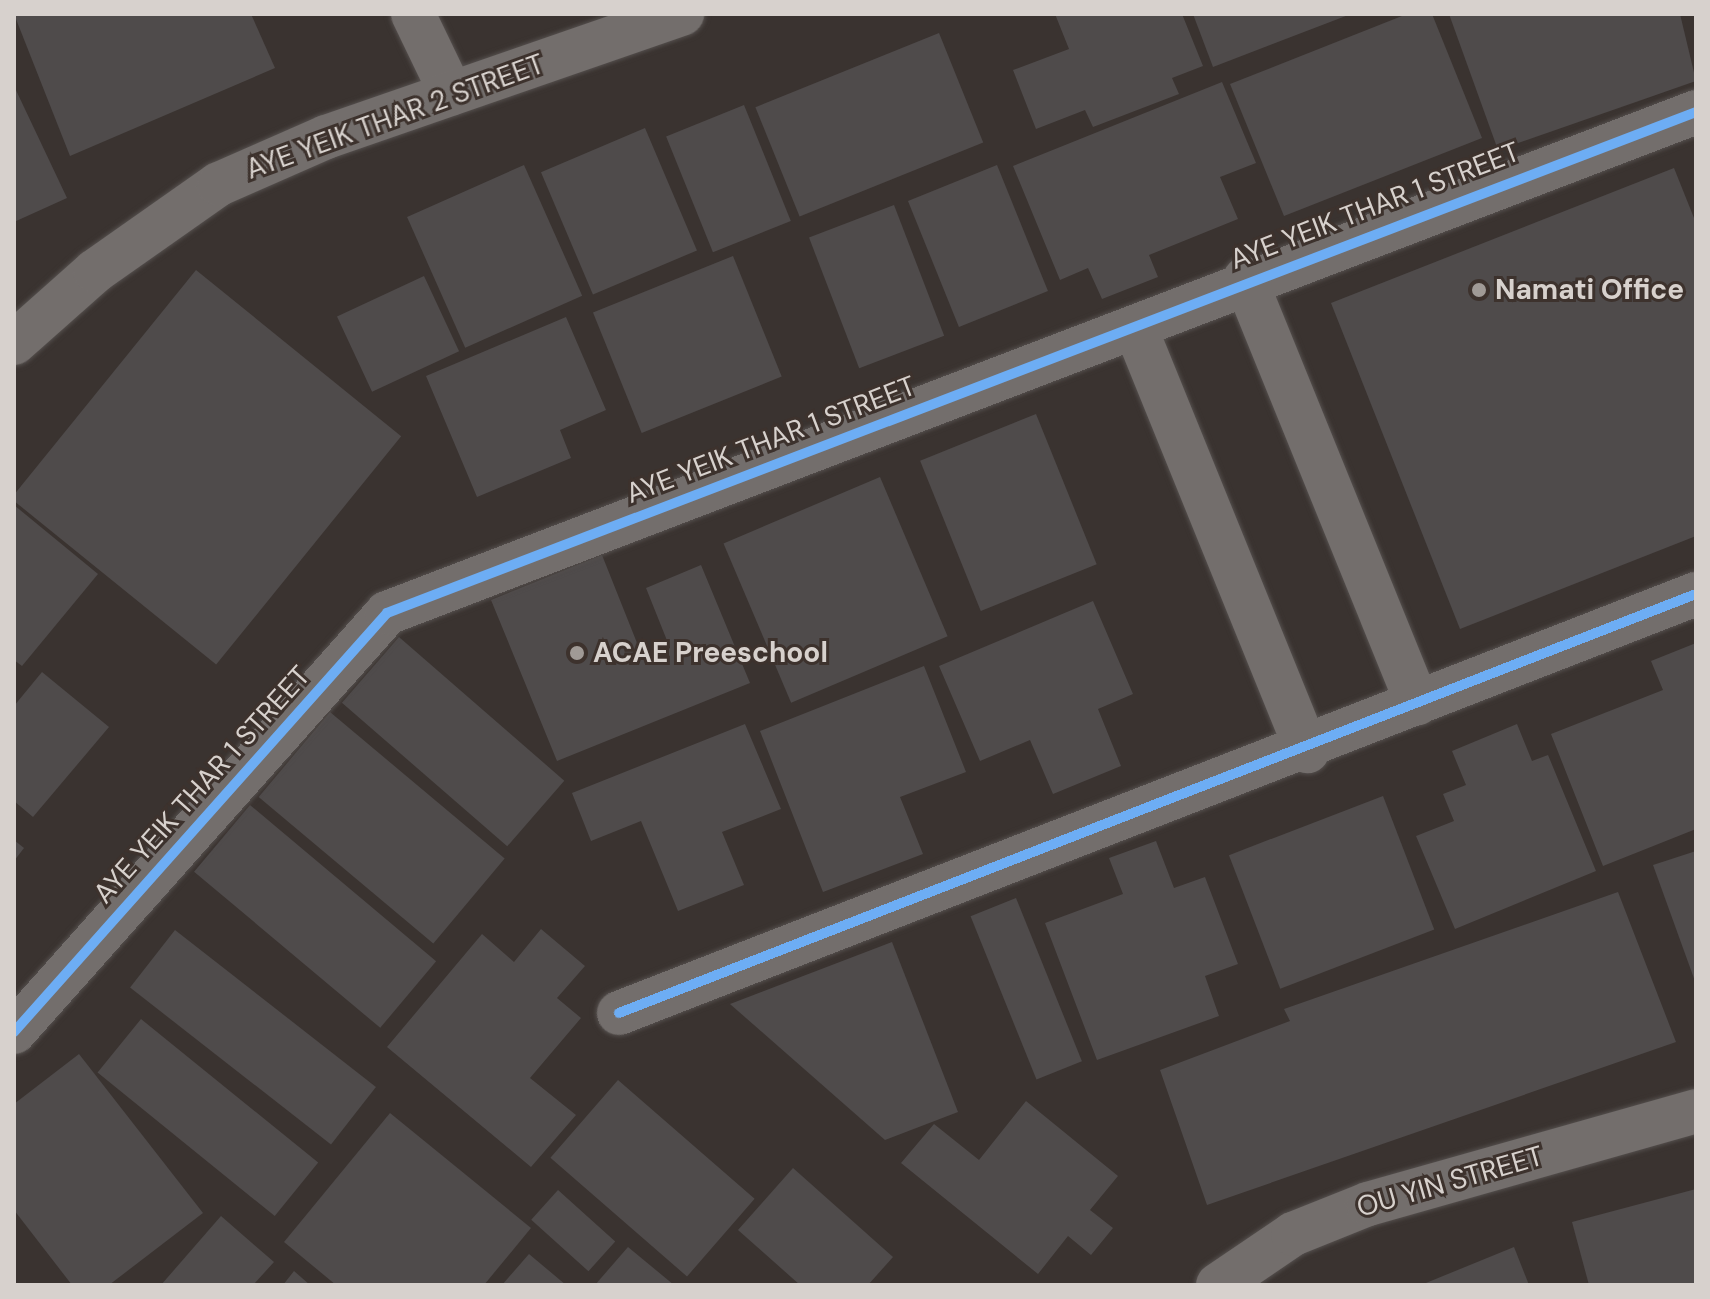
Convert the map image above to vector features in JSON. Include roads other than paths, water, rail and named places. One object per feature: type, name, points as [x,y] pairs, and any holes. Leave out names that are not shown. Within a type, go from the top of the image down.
[{"type":"street","points":[[413,14],[451,93]]},
{"type":"street","name":"AYE YEIK THAR 2 STREET","points":[[14,343],[95,271],[219,184],[451,93],[682,14]]},
{"type":"street","name":"AYE YEIK THAR 1 STREET","points":[[14,1032],[387,613],[1135,327],[1245,279],[1696,112]]},
{"type":"street","points":[[1245,279],[1417,703]]},
{"type":"street","points":[[1135,327],[1307,751]]},
{"type":"street","points":[[619,1013],[1307,751],[1417,703],[1696,594]]},
{"type":"street","name":"OU YIN STREET","points":[[1218,1285],[1293,1234],[1368,1204],[1696,1111]]},
{"type":"place","name":"Namati Office","points":[[1479,290]]},
{"type":"place","name":"ACAE Preeschool","points":[[577,653]]}]
